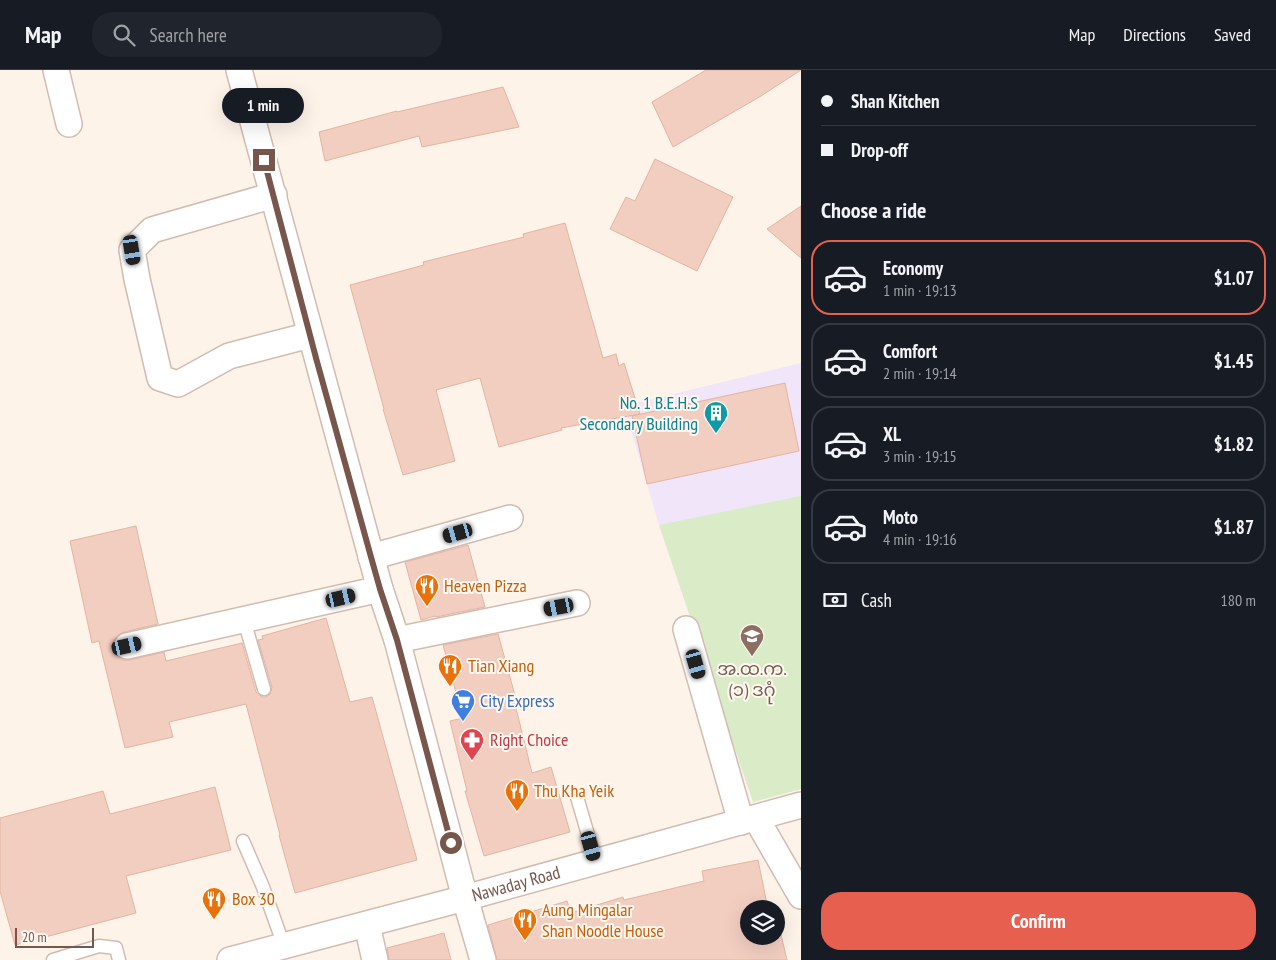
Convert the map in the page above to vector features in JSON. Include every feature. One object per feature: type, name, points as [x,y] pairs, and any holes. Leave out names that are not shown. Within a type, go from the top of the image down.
[{"type":"street","points":[[56,70],[69,124]]},
{"type":"street","points":[[239,70],[371,557],[397,640],[483,960]]},
{"type":"street","points":[[274,195],[152,230],[132,250],[160,378],[178,384],[229,356],[310,335]]},
{"type":"street","points":[[371,557],[510,518]]},
{"type":"street","points":[[127,646],[380,589]]},
{"type":"street","points":[[397,640],[577,604]]},
{"type":"street","points":[[686,629],[748,820],[801,896]]},
{"type":"street","name":"Nawaday Road","points":[[230,960],[367,925],[801,805]]},
{"type":"street","points":[[367,925],[375,960]]},
{"type":"lane","points":[[244,620],[264,689]]},
{"type":"lane","points":[[577,797],[596,862]]},
{"type":"lane","points":[[244,842],[263,887],[284,946]]},
{"type":"lane","points":[[53,960],[99,946],[116,948],[120,960]]},
{"type":"shaded area","name":"အ.ထ.က. (၁) ဒဂုံ","points":[[801,363],[801,789],[753,802],[659,525],[624,406]]},
{"type":"green space","points":[[801,496],[801,789],[753,802],[659,525]]},
{"type":"building","points":[[706,70],[801,70],[761,96],[673,147],[652,102]]},
{"type":"building","points":[[503,87],[519,127],[422,147],[419,136],[325,161],[319,132],[397,111]]},
{"type":"building","points":[[655,159],[733,197],[697,271],[610,229],[626,197],[635,201]]},
{"type":"building","points":[[801,206],[801,258],[767,229]]},
{"type":"building","points":[[565,223],[603,358],[616,354],[619,366],[624,363],[640,414],[561,428],[562,430],[499,447],[480,378],[436,390],[455,461],[403,475],[383,409],[350,285],[424,265],[423,262],[524,237],[523,234]]},
{"type":"building","name":"No. 1 B.E.H.S Secondary Building","points":[[785,383],[799,451],[647,484],[632,416]]},
{"type":"building","points":[[136,526],[158,624],[118,635],[113,642],[113,650],[116,655],[122,660],[130,660],[164,652],[166,661],[242,643],[256,692],[262,697],[266,697],[270,694],[272,687],[258,640],[263,639],[262,636],[326,618],[350,702],[372,697],[417,860],[295,893],[246,704],[169,722],[173,737],[125,748],[99,641],[92,643],[70,541]]},
{"type":"building","points":[[468,545],[485,607],[421,620],[405,562]]},
{"type":"building","points":[[498,634],[516,699],[514,700],[532,773],[551,767],[570,832],[484,856],[465,791],[467,791],[450,721],[463,718],[443,645]]},
{"type":"building","points":[[215,787],[231,850],[126,876],[136,913],[15,945],[0,891],[0,818],[103,791],[110,814]]},
{"type":"building","points":[[758,860],[766,900],[740,900],[740,945],[783,945],[787,960],[497,960],[488,925],[567,901],[571,913],[623,897],[624,900],[704,881],[702,871]]},
{"type":"building","points":[[444,933],[451,960],[389,960],[387,948]]},
{"type":"place","name":"No. 1 B.E.H.S Secondary Building","points":[[716,434]]},
{"type":"place","name":"Heaven Pizza","points":[[427,607]]},
{"type":"place","name":"အ.ထ.က. (၁) ဒဂုံ","points":[[752,657]]},
{"type":"place","name":"Tian Xiang","points":[[450,687]]},
{"type":"place","name":"City Express","points":[[463,722]]},
{"type":"place","name":"Right Choice","points":[[472,761]]},
{"type":"place","name":"Thu Kha Yeik","points":[[517,812]]},
{"type":"place","name":"Box 30","points":[[214,920]]},
{"type":"place","name":"Aung Mingalar Shan Noodle House","points":[[525,941]]},
{"type":"route","points":[[264,160],[316,358],[380,589],[397,640],[451,843]]}]
